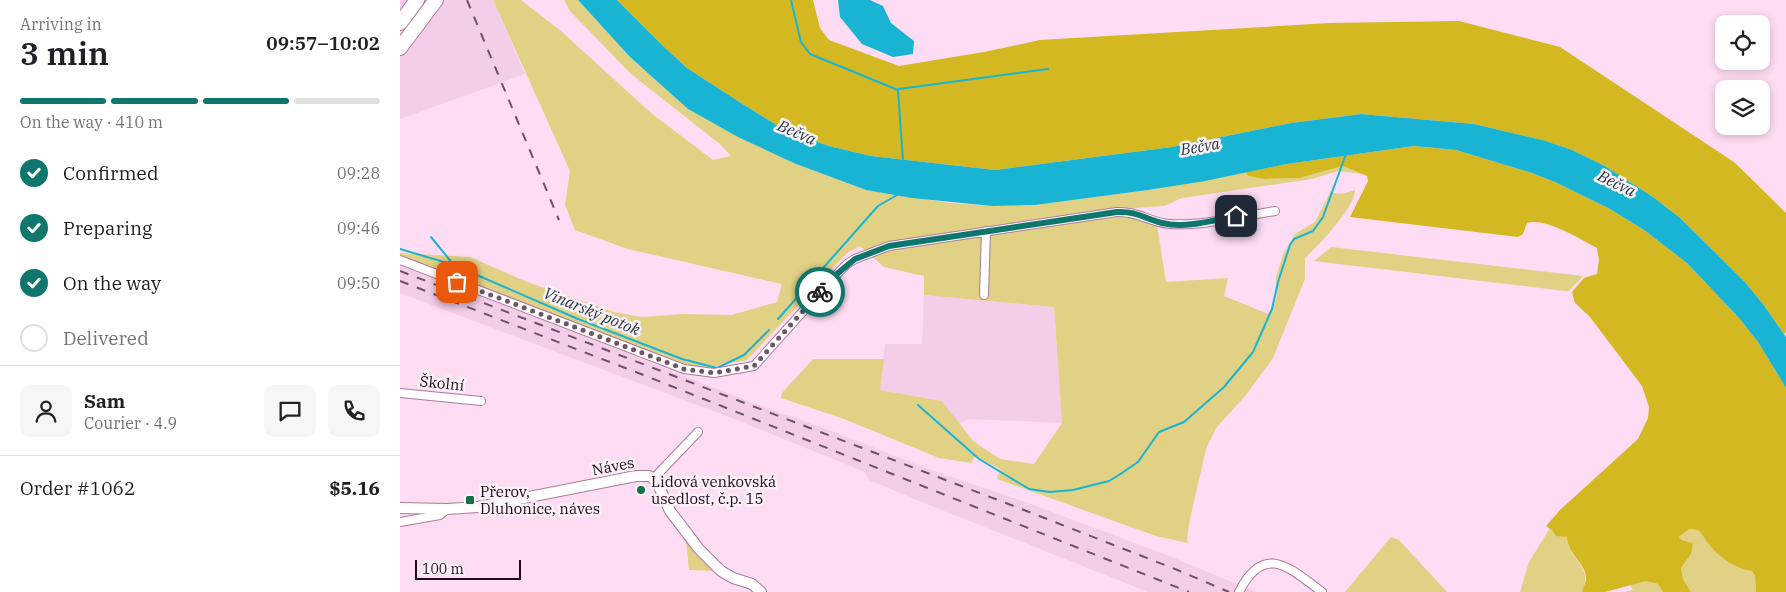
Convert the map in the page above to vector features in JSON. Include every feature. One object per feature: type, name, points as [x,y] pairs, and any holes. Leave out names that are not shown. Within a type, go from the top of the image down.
[{"type":"highway","points":[[400,22],[417,0]]},
{"type":"highway","points":[[400,48],[436,0]]},
{"type":"street","points":[[400,260],[694,372],[714,373],[754,366],[832,278],[855,259],[889,246],[1124,212],[1137,213],[1161,223],[1179,224],[1275,211]]},
{"type":"street","points":[[984,295],[986,231]]},
{"type":"street","name":"Školní","points":[[400,393],[481,401]]},
{"type":"street","points":[[654,478],[698,432]]},
{"type":"street","name":"Náves","points":[[400,508],[447,509],[502,503],[636,476],[649,476],[654,478],[670,511],[699,549],[725,574],[752,584],[761,592]]},
{"type":"street","name":"Náves","points":[[400,522],[440,515],[447,509]]},
{"type":"street","points":[[1240,590],[1254,570],[1274,564],[1290,568],[1322,592]]},
{"type":"shaded area","points":[[400,0],[493,0],[525,74],[400,119]]},
{"type":"shaded area","points":[[493,0],[521,0],[562,32],[651,113],[713,160],[731,156],[720,144],[631,74],[570,11],[564,0],[578,0],[630,57],[688,109],[796,164],[866,190],[950,203],[992,206],[1035,205],[1148,190],[1246,172],[1248,176],[1264,179],[1299,178],[1343,166],[1363,174],[1338,171],[1312,179],[1182,198],[1164,206],[1134,208],[1139,218],[1157,225],[1166,282],[1228,278],[1224,296],[1268,314],[1275,303],[1277,295],[1276,277],[1283,255],[1295,234],[1315,222],[1331,191],[1340,194],[1355,190],[1354,197],[1343,215],[1305,258],[1305,279],[1273,358],[1246,395],[1216,428],[1206,449],[1190,519],[1188,543],[1156,536],[997,479],[1000,469],[975,456],[971,463],[939,458],[844,419],[781,398],[782,393],[813,359],[884,359],[880,390],[942,401],[973,441],[1000,459],[1034,464],[1062,423],[1054,307],[924,295],[924,276],[884,267],[860,246],[847,253],[747,360],[701,369],[661,356],[400,255],[400,253],[470,257],[527,282],[614,312],[642,317],[683,314],[732,315],[777,302],[782,284],[628,249],[575,230],[565,205],[570,171]]},
{"type":"shaded area","points":[[617,0],[813,0],[820,28],[829,40],[899,66],[984,52],[1040,40],[1330,23],[1459,21],[1560,47],[1734,162],[1786,213],[1786,332],[1784,334],[1744,281],[1679,217],[1653,197],[1605,166],[1572,150],[1546,141],[1474,124],[1361,114],[1291,123],[1172,147],[995,170],[871,156],[829,146],[786,131],[687,68]]},
{"type":"shaded area","points":[[1414,146],[1456,150],[1532,173],[1610,209],[1644,230],[1687,263],[1739,318],[1758,342],[1786,388],[1786,592],[1756,592],[1755,576],[1752,571],[1739,568],[1721,557],[1700,532],[1689,529],[1679,537],[1682,540],[1693,543],[1691,554],[1681,568],[1683,579],[1691,592],[1663,592],[1658,584],[1646,581],[1605,592],[1582,592],[1586,580],[1585,574],[1570,548],[1567,537],[1556,536],[1546,526],[1560,510],[1638,439],[1648,418],[1649,407],[1642,386],[1590,317],[1575,303],[1572,292],[1584,278],[1597,274],[1599,260],[1597,248],[1562,230],[1543,223],[1527,223],[1523,234],[1518,237],[1350,217],[1368,181],[1367,176],[1343,166],[1299,178],[1264,179],[1248,176],[1246,172],[1287,164]]},
{"type":"shaded area","points":[[1331,247],[1583,276],[1569,291],[1565,291],[1314,261]]},
{"type":"shaded area","points":[[400,264],[748,401],[840,434],[920,466],[1028,503],[1167,555],[1256,592],[1148,592],[869,480],[865,472],[742,422],[400,293]]},
{"type":"shaded area","points":[[924,295],[1054,307],[1062,423],[969,419],[959,424],[942,401],[880,390],[885,344],[922,344]]},
{"type":"shaded area","points":[[1550,528],[1567,537],[1571,552],[1583,569],[1585,583],[1582,592],[1520,592],[1529,562]]},
{"type":"shaded area","points":[[1689,529],[1700,532],[1711,547],[1727,561],[1739,568],[1752,571],[1755,576],[1756,592],[1691,592],[1683,579],[1681,568],[1691,554],[1691,542],[1682,540],[1679,537]]},
{"type":"shaded area","points":[[1391,537],[1399,540],[1447,592],[1345,592]]},
{"type":"shaded area","points":[[686,541],[688,541],[716,571],[689,570]]},
{"type":"shaded area","points":[[1646,581],[1658,584],[1663,592],[1624,592],[1633,590],[1630,585]]},
{"type":"water","name":"Bečva","points":[[578,0],[617,0],[687,68],[786,131],[829,146],[871,156],[995,170],[1172,147],[1291,123],[1361,114],[1474,124],[1546,141],[1572,150],[1605,166],[1653,197],[1679,217],[1744,281],[1786,337],[1786,388],[1758,342],[1739,318],[1687,263],[1644,230],[1610,209],[1532,173],[1456,150],[1414,146],[1287,164],[1205,181],[1148,190],[1035,205],[992,206],[912,198],[866,190],[796,164],[738,137],[688,109],[630,57]]},
{"type":"water","points":[[838,0],[870,0],[883,6],[891,23],[914,41],[913,54],[893,57],[862,44],[840,17]]},
{"type":"waterway","points":[[791,0],[801,42],[810,54],[898,90],[903,161]]},
{"type":"waterway","points":[[899,89],[1048,69]]},
{"type":"waterway","points":[[918,405],[979,459],[1029,489],[1050,492],[1073,490],[1109,481],[1138,462],[1159,432],[1184,422],[1224,387],[1253,352],[1272,309],[1278,282],[1290,245],[1294,239],[1313,231],[1323,217],[1346,154]]},
{"type":"waterway","name":"Vinarský potok","points":[[778,319],[878,206],[897,195]]},
{"type":"waterway","points":[[431,237],[453,264]]},
{"type":"waterway","name":"Vinarský potok","points":[[400,249],[454,265],[578,319],[682,359],[717,368],[744,355],[769,330]]},
{"type":"railway","points":[[467,0],[559,220]]},
{"type":"railway","points":[[400,271],[1024,510],[1229,592]]},
{"type":"railway","points":[[400,281],[646,376],[1189,592]]},
{"type":"way so far","points":[[457,282],[684,369],[707,374],[754,366],[820,292]]},
{"type":"place","name":"Lidová venkovská usedlost, č.p. 15","points":[[641,490]]},
{"type":"place","name":"Přerov, Dluhonice, náves","points":[[470,500]]},
{"type":"route","points":[[820,292],[847,264],[889,246],[1117,212],[1137,213],[1161,223],[1170,224],[1187,224],[1236,216]]}]
